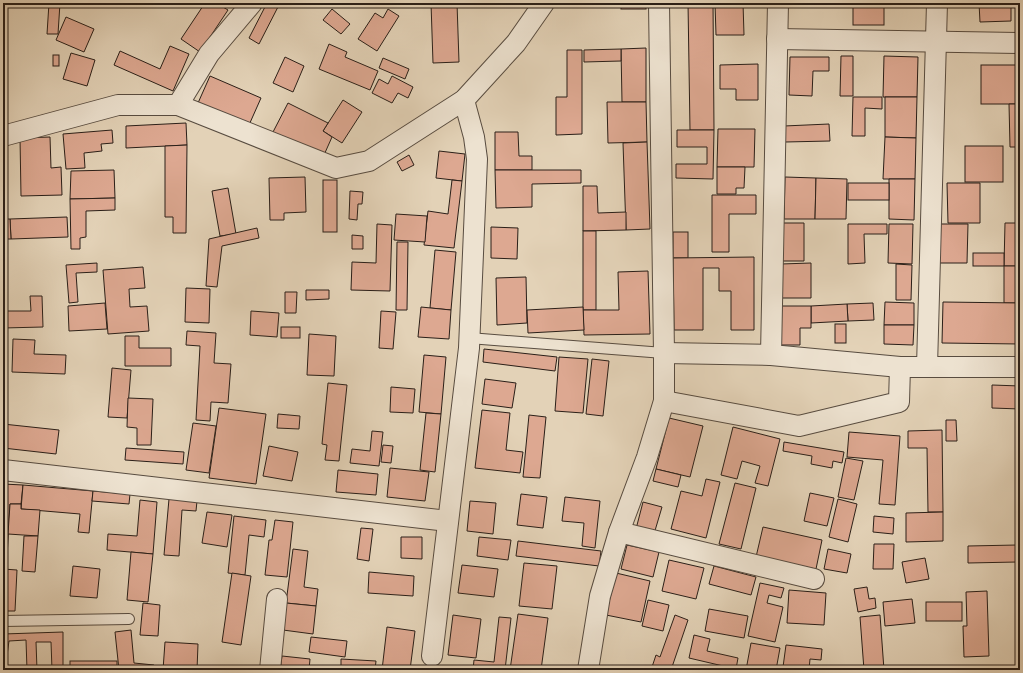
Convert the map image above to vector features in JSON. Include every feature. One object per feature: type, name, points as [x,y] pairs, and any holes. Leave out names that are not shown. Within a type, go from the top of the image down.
[{"type":"street","points":[[178,105],[209,54],[252,3]]},
{"type":"street","points":[[3,136],[118,104],[178,105],[336,168],[369,161],[464,100],[516,43],[544,3]]},
{"type":"street","points":[[588,670],[600,596],[619,532],[647,457],[664,401],[659,3]]},
{"type":"street","points":[[771,355],[778,3]]},
{"type":"street","points":[[927,367],[937,3]]},
{"type":"street","points":[[777,39],[1020,43]]},
{"type":"street","points":[[432,656],[469,338],[477,159],[474,136],[464,100]]},
{"type":"street","points":[[664,353],[771,355],[900,368],[1020,367]]},
{"type":"street","points":[[664,401],[799,426],[899,402],[900,368]]},
{"type":"street","points":[[3,470],[448,521]]},
{"type":"street","points":[[619,532],[814,579]]},
{"type":"street","points":[[270,670],[277,599]]},
{"type":"lane","points":[[469,338],[664,353]]},
{"type":"lane","points":[[3,622],[129,619]]},
{"type":"building","points":[[49,3],[60,3],[58,34],[47,34]]},
{"type":"building","points":[[205,3],[216,3],[228,10],[200,52],[181,39]]},
{"type":"building","points":[[267,3],[280,3],[259,44],[249,38]]},
{"type":"building","points":[[431,3],[457,3],[459,62],[433,63]]},
{"type":"building","points":[[621,3],[646,3],[646,9],[621,9]]},
{"type":"building","points":[[688,3],[713,3],[714,130],[690,130]]},
{"type":"building","points":[[715,3],[743,3],[744,35],[716,35]]},
{"type":"building","points":[[853,3],[884,3],[884,25],[853,25]]},
{"type":"building","points":[[979,3],[1011,3],[1011,21],[980,22]]},
{"type":"building","points":[[332,9],[350,24],[341,34],[323,20]]},
{"type":"building","points":[[388,9],[399,16],[377,51],[358,39],[375,13],[383,18]]},
{"type":"building","points":[[66,17],[94,29],[84,52],[56,40]]},
{"type":"building","points":[[329,44],[347,52],[345,57],[378,71],[370,90],[319,69]]},
{"type":"building","points":[[170,46],[189,54],[173,91],[114,65],[120,51],[160,69]]},
{"type":"building","points":[[646,48],[646,102],[622,102],[621,49]]},
{"type":"building","points":[[621,49],[621,61],[584,62],[584,50]]},
{"type":"building","points":[[567,50],[582,50],[582,134],[556,135],[556,97],[567,97]]},
{"type":"building","points":[[71,53],[95,60],[87,86],[63,79]]},
{"type":"building","points":[[53,55],[59,55],[59,66],[53,66]]},
{"type":"building","points":[[841,56],[853,56],[853,96],[840,96]]},
{"type":"building","points":[[884,56],[918,57],[917,97],[883,97]]},
{"type":"building","points":[[285,57],[304,66],[293,92],[273,83]]},
{"type":"building","points":[[790,57],[829,57],[829,71],[813,71],[812,96],[789,95]]},
{"type":"building","points":[[383,58],[409,69],[405,79],[379,68]]},
{"type":"building","points":[[758,64],[758,100],[736,100],[736,89],[720,89],[720,65]]},
{"type":"building","points":[[981,65],[1020,65],[1020,104],[981,104]]},
{"type":"building","points":[[210,76],[261,98],[249,125],[198,103]]},
{"type":"building","points":[[392,76],[413,87],[408,98],[398,93],[392,103],[372,93],[379,79],[388,84]]},
{"type":"building","points":[[853,97],[882,97],[882,109],[865,108],[865,136],[852,136]]},
{"type":"building","points":[[885,97],[917,97],[916,138],[885,137]]},
{"type":"building","points":[[343,100],[362,112],[342,143],[323,131]]},
{"type":"building","points":[[607,102],[646,102],[647,142],[608,143]]},
{"type":"building","points":[[288,103],[328,123],[323,131],[332,137],[324,155],[273,132]]},
{"type":"building","points":[[1009,104],[1020,104],[1020,147],[1010,147]]},
{"type":"building","points":[[186,123],[187,145],[126,148],[126,126]]},
{"type":"building","points":[[829,124],[830,141],[785,142],[784,126]]},
{"type":"building","points":[[718,129],[755,129],[754,167],[717,167]]},
{"type":"building","points":[[112,130],[113,143],[101,144],[102,151],[84,153],[85,168],[66,169],[63,134]]},
{"type":"building","points":[[677,130],[714,130],[713,179],[676,178],[676,164],[707,164],[707,147],[677,147]]},
{"type":"building","points":[[495,132],[518,132],[519,156],[532,156],[532,170],[495,170]]},
{"type":"building","points":[[50,137],[51,168],[61,167],[62,195],[21,196],[20,138]]},
{"type":"building","points":[[885,137],[916,138],[915,179],[883,179]]},
{"type":"building","points":[[647,142],[650,229],[626,230],[623,143]]},
{"type":"building","points":[[187,145],[186,233],[173,233],[173,217],[165,217],[165,146]]},
{"type":"building","points":[[965,146],[1003,146],[1003,182],[965,182]]},
{"type":"building","points":[[439,151],[465,154],[462,181],[436,178]]},
{"type":"building","points":[[409,155],[414,165],[402,171],[397,162]]},
{"type":"building","points":[[717,167],[745,167],[744,188],[736,188],[736,194],[717,194]]},
{"type":"building","points":[[114,170],[115,198],[70,199],[71,171]]},
{"type":"building","points":[[495,170],[581,170],[581,183],[532,184],[532,207],[496,208]]},
{"type":"building","points":[[305,177],[306,212],[284,213],[284,220],[270,220],[269,178]]},
{"type":"building","points":[[785,177],[816,178],[815,219],[784,219]]},
{"type":"building","points":[[816,178],[847,179],[846,219],[815,219]]},
{"type":"building","points":[[889,179],[915,179],[914,220],[889,219]]},
{"type":"building","points":[[323,180],[337,180],[337,232],[323,232]]},
{"type":"building","points":[[452,180],[462,181],[454,248],[424,245],[428,211],[448,214]]},
{"type":"building","points":[[848,183],[889,183],[889,200],[848,200]]},
{"type":"building","points":[[947,183],[980,183],[980,223],[948,223]]},
{"type":"building","points":[[583,186],[597,186],[598,213],[626,212],[626,230],[583,231]]},
{"type":"building","points":[[228,188],[236,234],[220,236],[212,191]]},
{"type":"building","points":[[350,191],[363,192],[362,204],[358,204],[357,220],[349,219]]},
{"type":"building","points":[[712,195],[756,195],[756,214],[729,214],[729,252],[712,252]]},
{"type":"building","points":[[115,198],[115,210],[86,211],[86,237],[80,238],[80,249],[71,249],[70,199]]},
{"type":"building","points":[[396,214],[427,216],[425,242],[394,240]]},
{"type":"building","points":[[67,217],[68,237],[11,239],[10,219]]},
{"type":"building","points":[[3,219],[10,219],[11,239],[3,239]]},
{"type":"building","points":[[782,223],[804,223],[804,261],[781,261]]},
{"type":"building","points":[[1005,223],[1020,223],[1020,266],[1004,266]]},
{"type":"building","points":[[377,224],[392,225],[390,291],[351,290],[352,262],[376,263]]},
{"type":"building","points":[[848,224],[887,224],[887,234],[864,234],[865,263],[848,264]]},
{"type":"building","points":[[889,224],[913,224],[912,264],[888,263]]},
{"type":"building","points":[[940,224],[968,224],[967,263],[939,263]]},
{"type":"building","points":[[491,227],[518,228],[517,259],[491,258]]},
{"type":"building","points":[[257,228],[259,238],[222,246],[217,287],[206,286],[209,239]]},
{"type":"building","points":[[583,231],[596,231],[596,310],[583,310]]},
{"type":"building","points":[[673,232],[688,232],[688,258],[673,258]]},
{"type":"building","points":[[352,235],[363,236],[363,249],[352,249]]},
{"type":"building","points":[[397,242],[408,242],[407,310],[396,310]]},
{"type":"building","points":[[435,250],[456,252],[451,310],[430,308]]},
{"type":"building","points":[[973,253],[1004,253],[1004,266],[973,266]]},
{"type":"building","points":[[754,257],[754,330],[731,330],[731,291],[719,291],[719,268],[703,268],[703,330],[674,330],[673,258]]},
{"type":"building","points":[[97,263],[97,272],[76,273],[78,302],[69,303],[66,265]]},
{"type":"building","points":[[811,263],[811,298],[781,298],[781,264]]},
{"type":"building","points":[[896,264],[912,265],[911,300],[896,300]]},
{"type":"building","points":[[1004,266],[1020,266],[1020,303],[1004,303]]},
{"type":"building","points":[[143,267],[145,288],[129,289],[130,307],[147,306],[149,331],[108,334],[103,270]]},
{"type":"building","points":[[648,271],[650,334],[584,335],[583,310],[619,310],[618,272]]},
{"type":"building","points":[[526,277],[527,323],[497,325],[496,278]]},
{"type":"building","points":[[186,288],[210,289],[209,323],[185,322]]},
{"type":"building","points":[[306,290],[329,290],[329,299],[306,300]]},
{"type":"building","points":[[285,292],[297,292],[296,313],[285,313]]},
{"type":"building","points":[[30,296],[42,296],[43,327],[3,328],[3,298],[4,311],[31,311]]},
{"type":"building","points":[[885,302],[914,303],[914,325],[884,325]]},
{"type":"building","points":[[943,302],[1020,303],[1020,344],[942,343]]},
{"type":"building","points":[[105,303],[107,329],[69,331],[68,306]]},
{"type":"building","points":[[873,303],[874,320],[848,321],[847,304]]},
{"type":"building","points":[[847,304],[848,321],[811,323],[811,306]]},
{"type":"building","points":[[780,306],[811,306],[811,328],[800,328],[800,345],[780,345]]},
{"type":"building","points":[[421,307],[451,310],[449,339],[418,337]]},
{"type":"building","points":[[583,307],[584,330],[528,333],[527,310]]},
{"type":"building","points":[[251,311],[279,313],[277,337],[250,335]]},
{"type":"building","points":[[381,311],[396,312],[393,349],[379,348]]},
{"type":"building","points":[[835,324],[846,324],[846,343],[835,343]]},
{"type":"building","points":[[884,325],[914,325],[913,345],[884,344]]},
{"type":"building","points":[[281,327],[300,327],[300,338],[281,338]]},
{"type":"building","points":[[187,331],[216,333],[214,363],[231,364],[228,403],[211,402],[210,421],[196,420],[200,346],[186,345]]},
{"type":"building","points":[[309,334],[336,336],[334,376],[307,375]]},
{"type":"building","points":[[125,336],[139,336],[139,348],[171,348],[171,366],[125,366]]},
{"type":"building","points":[[13,339],[35,340],[34,354],[66,355],[65,374],[12,372]]},
{"type":"building","points":[[484,349],[557,357],[555,371],[483,362]]},
{"type":"building","points":[[424,355],[446,357],[441,414],[419,412]]},
{"type":"building","points":[[559,357],[588,359],[583,413],[555,411]]},
{"type":"building","points":[[592,359],[609,361],[603,416],[586,414]]},
{"type":"building","points":[[112,368],[131,370],[127,418],[108,417]]},
{"type":"building","points":[[485,379],[516,383],[512,408],[482,404]]},
{"type":"building","points":[[328,383],[347,385],[339,461],[325,460],[327,445],[322,444]]},
{"type":"building","points":[[992,385],[1020,386],[1020,409],[992,408]]},
{"type":"building","points":[[391,387],[415,389],[413,413],[390,412]]},
{"type":"building","points":[[128,398],[153,399],[151,445],[137,445],[137,428],[127,427]]},
{"type":"building","points":[[219,408],[266,414],[256,484],[209,478]]},
{"type":"building","points":[[482,410],[510,413],[506,450],[523,452],[520,473],[475,468]]},
{"type":"building","points":[[426,413],[441,414],[435,472],[420,470]]},
{"type":"building","points":[[278,414],[300,416],[299,429],[277,428]]},
{"type":"building","points":[[529,415],[546,417],[540,478],[523,477]]},
{"type":"building","points":[[669,418],[703,426],[690,477],[656,469]]},
{"type":"building","points":[[946,420],[956,420],[957,441],[946,441]]},
{"type":"building","points":[[193,423],[216,426],[209,473],[186,470]]},
{"type":"building","points":[[3,424],[59,430],[56,454],[3,448]]},
{"type":"building","points":[[733,427],[780,439],[768,486],[755,483],[760,466],[742,461],[737,479],[721,475]]},
{"type":"building","points":[[942,430],[943,512],[928,512],[927,448],[908,448],[908,431]]},
{"type":"building","points":[[372,431],[383,432],[379,466],[350,463],[352,449],[370,451]]},
{"type":"building","points":[[849,432],[900,436],[895,505],[879,504],[883,460],[847,457]]},
{"type":"building","points":[[784,442],[844,452],[842,463],[833,461],[832,468],[811,464],[812,456],[783,451]]},
{"type":"building","points":[[383,445],[393,446],[391,463],[381,462]]},
{"type":"building","points":[[269,446],[298,452],[292,481],[263,476]]},
{"type":"building","points":[[126,448],[184,452],[183,464],[125,460]]},
{"type":"building","points":[[846,458],[863,461],[854,500],[838,497]]},
{"type":"building","points":[[390,468],[429,472],[425,501],[387,497]]},
{"type":"building","points":[[656,469],[681,475],[678,487],[653,481]]},
{"type":"building","points":[[338,470],[378,474],[376,495],[336,492]]},
{"type":"building","points":[[706,479],[720,482],[706,538],[671,529],[681,491],[702,496]]},
{"type":"building","points":[[735,483],[756,488],[741,549],[719,544]]},
{"type":"building","points":[[3,484],[23,485],[21,504],[10,504],[7,557],[3,557]]},
{"type":"building","points":[[23,485],[93,491],[89,533],[78,532],[80,514],[21,509]]},
{"type":"building","points":[[93,491],[130,494],[129,504],[92,501]]},
{"type":"building","points":[[810,493],[834,498],[827,526],[804,521]]},
{"type":"building","points":[[521,494],[547,497],[543,528],[517,525]]},
{"type":"building","points":[[565,497],[600,501],[595,548],[582,546],[584,523],[562,521]]},
{"type":"building","points":[[169,499],[197,501],[196,511],[182,510],[179,556],[164,555]]},
{"type":"building","points":[[838,499],[857,504],[848,542],[829,537]]},
{"type":"building","points":[[140,500],[157,502],[153,554],[107,550],[108,534],[137,536]]},
{"type":"building","points":[[470,501],[496,503],[493,534],[467,531]]},
{"type":"building","points":[[643,502],[662,507],[654,534],[636,529]]},
{"type":"building","points":[[10,504],[21,504],[21,509],[40,510],[38,536],[8,534]]},
{"type":"building","points":[[207,512],[232,515],[227,547],[202,543]]},
{"type":"building","points":[[943,512],[943,541],[906,542],[906,513]]},
{"type":"building","points":[[234,516],[266,520],[264,537],[249,535],[245,575],[228,573]]},
{"type":"building","points":[[874,516],[894,518],[893,534],[873,532]]},
{"type":"building","points":[[275,520],[293,522],[287,577],[265,575],[269,540],[272,540]]},
{"type":"building","points":[[763,527],[822,540],[816,569],[756,557]]},
{"type":"building","points":[[361,528],[373,529],[369,561],[357,559]]},
{"type":"building","points":[[24,536],[38,536],[35,572],[22,571]]},
{"type":"building","points":[[401,537],[422,537],[422,559],[401,558]]},
{"type":"building","points":[[479,537],[511,540],[508,560],[477,556]]},
{"type":"building","points":[[518,541],[601,551],[599,566],[516,556]]},
{"type":"building","points":[[874,544],[894,544],[893,569],[873,569]]},
{"type":"building","points":[[627,545],[659,552],[653,577],[621,569]]},
{"type":"building","points":[[1017,545],[1017,562],[968,563],[968,546]]},
{"type":"building","points":[[293,549],[308,551],[304,587],[318,589],[316,606],[286,603]]},
{"type":"building","points":[[828,549],[851,554],[847,573],[824,569]]},
{"type":"building","points":[[131,552],[153,554],[148,602],[127,600]]},
{"type":"building","points":[[925,558],[929,579],[906,583],[902,562]]},
{"type":"building","points":[[669,560],[704,568],[696,599],[662,591]]},
{"type":"building","points":[[524,563],[557,566],[552,609],[519,606]]},
{"type":"building","points":[[462,565],[498,569],[494,597],[458,593]]},
{"type":"building","points":[[73,566],[100,569],[97,598],[70,596]]},
{"type":"building","points":[[714,566],[756,577],[751,595],[709,584]]},
{"type":"building","points":[[3,569],[17,570],[15,611],[3,611]]},
{"type":"building","points":[[369,572],[414,576],[413,596],[368,593]]},
{"type":"building","points":[[232,573],[251,576],[241,645],[222,642]]},
{"type":"building","points":[[616,573],[650,581],[641,622],[606,615]]},
{"type":"building","points":[[760,583],[784,588],[781,598],[769,595],[767,603],[783,607],[775,642],[748,636]]},
{"type":"building","points":[[867,587],[869,599],[875,598],[876,608],[858,612],[854,589]]},
{"type":"building","points":[[789,590],[826,593],[824,625],[787,623]]},
{"type":"building","points":[[987,591],[989,656],[964,657],[963,626],[967,626],[966,592]]},
{"type":"building","points":[[912,599],[915,623],[885,626],[883,602]]},
{"type":"building","points":[[648,600],[669,605],[663,631],[642,626]]},
{"type":"building","points":[[926,602],[962,602],[962,621],[926,621]]},
{"type":"building","points":[[143,603],[160,605],[158,636],[140,635]]},
{"type":"building","points":[[286,603],[316,606],[313,634],[283,630]]},
{"type":"building","points":[[709,609],[748,616],[744,638],[705,631]]},
{"type":"building","points":[[518,614],[548,618],[541,670],[510,670]]},
{"type":"building","points":[[453,615],[481,619],[476,658],[448,655]]},
{"type":"building","points":[[675,615],[688,620],[671,670],[651,670],[656,655],[660,657]]},
{"type":"building","points":[[880,615],[884,670],[864,670],[860,617]]},
{"type":"building","points":[[499,617],[511,618],[505,670],[473,670],[474,660],[494,662]]},
{"type":"building","points":[[387,627],[415,631],[410,670],[382,670]]},
{"type":"building","points":[[131,630],[134,663],[154,665],[153,670],[119,670],[115,632]]},
{"type":"building","points":[[63,632],[63,670],[52,670],[51,642],[36,642],[37,670],[27,670],[26,640],[9,641],[5,670],[3,670],[3,634]]},
{"type":"building","points":[[694,635],[710,639],[707,651],[738,658],[736,669],[689,658]]},
{"type":"building","points":[[311,637],[347,641],[345,657],[309,652]]},
{"type":"building","points":[[165,642],[198,644],[197,670],[163,670]]},
{"type":"building","points":[[751,643],[780,648],[776,670],[746,670]]},
{"type":"building","points":[[786,645],[822,649],[821,660],[810,659],[809,670],[783,667]]},
{"type":"building","points":[[282,656],[310,659],[309,670],[280,670]]},
{"type":"building","points":[[341,659],[376,661],[375,670],[341,670]]},
{"type":"building","points":[[70,661],[117,661],[117,670],[70,670]]}]
